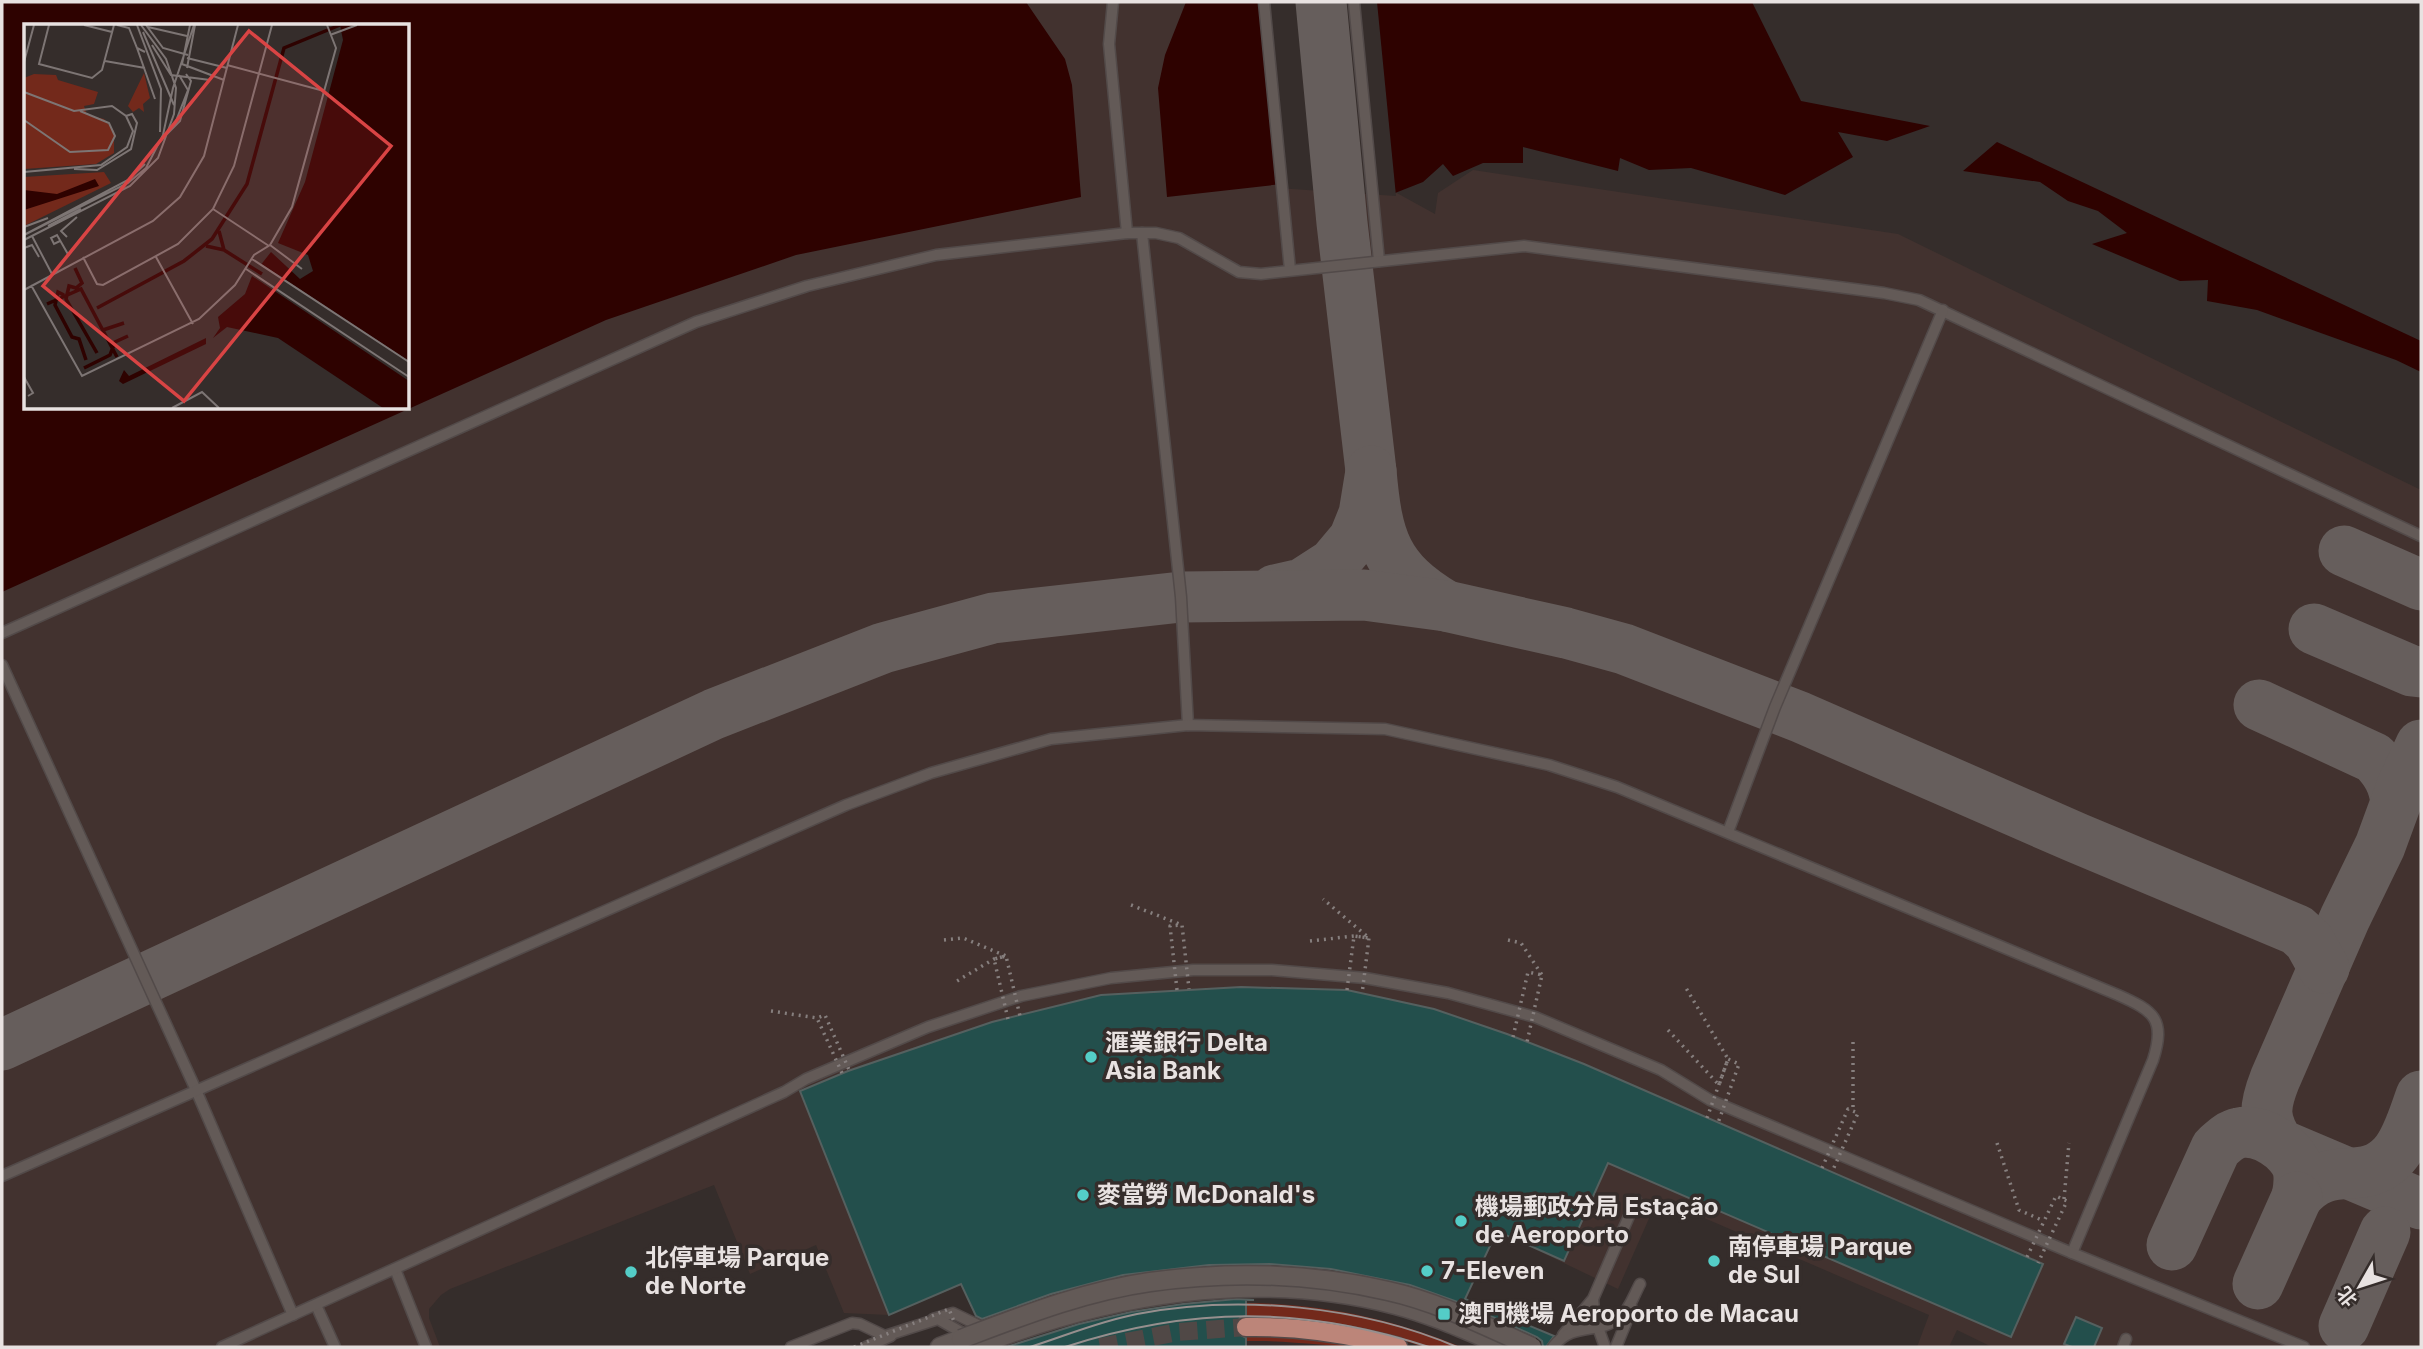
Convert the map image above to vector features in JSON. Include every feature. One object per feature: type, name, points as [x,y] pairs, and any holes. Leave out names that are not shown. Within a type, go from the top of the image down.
[{"type":"main road","points":[[1246,1327],[1289,1327],[1331,1332],[1398,1347]]},
{"type":"street","points":[[940,1347],[1015,1319],[1101,1292],[1148,1282],[1246,1275],[1318,1279],[1389,1291],[1444,1308],[1532,1347]]},
{"type":"street","points":[[979,1345],[1059,1318],[1144,1296],[1254,1287],[1326,1292],[1398,1306],[1506,1347]]},
{"type":"lane","points":[[1113,2],[1109,44],[1127,233]]},
{"type":"lane","points":[[1264,2],[1290,270]]},
{"type":"lane","points":[[1354,2],[1379,261]]},
{"type":"lane","points":[[2,633],[696,322],[807,286],[936,255],[1127,233],[1156,233],[1179,238],[1239,272],[1261,274],[1524,246],[1884,293],[1919,300],[2421,536]]},
{"type":"lane","points":[[1142,233],[1181,597],[1188,725]]},
{"type":"lane","points":[[1728,832],[1775,707],[1943,310]]},
{"type":"lane","points":[[2,665],[196,1090],[293,1315]]},
{"type":"lane","points":[[2,1176],[846,805],[931,773],[1051,739],[1188,725],[1385,729],[1549,765],[1617,787],[2105,989],[2153,1014],[2159,1027],[2153,1060],[2072,1253]]},
{"type":"lane","points":[[222,1347],[784,1093],[806,1079],[928,1027],[1021,996],[1111,978],[1206,970],[1272,970],[1366,978],[1448,993],[1535,1017],[1661,1070],[1710,1100],[2072,1253],[2304,1347]]},
{"type":"lane","points":[[1553,1347],[1593,1299],[1636,1200]]},
{"type":"lane","points":[[395,1269],[426,1347]]},
{"type":"lane","points":[[1563,1335],[1598,1327],[1621,1317],[1640,1284],[1616,1347]]},
{"type":"lane","points":[[1593,1299],[1605,1347]]},
{"type":"lane","points":[[316,1305],[335,1347]]},
{"type":"lane","points":[[866,1347],[953,1312],[992,1332],[1008,1336]]},
{"type":"lane","points":[[932,1319],[943,1321],[979,1345]]},
{"type":"lane","points":[[791,1347],[852,1323],[879,1334],[894,1335]]},
{"type":"path","points":[[1323,899],[1369,938]]},
{"type":"path","points":[[1130,905],[1182,925]]},
{"type":"path","points":[[1182,925],[1189,989]]},
{"type":"path","points":[[1177,990],[1170,926],[1182,925]]},
{"type":"path","points":[[1310,941],[1354,936],[1369,938]]},
{"type":"path","points":[[1347,990],[1354,936]]},
{"type":"path","points":[[944,940],[962,938],[1006,956]]},
{"type":"path","points":[[1362,993],[1369,938]]},
{"type":"path","points":[[1508,940],[1521,943],[1542,975],[1527,1042]]},
{"type":"path","points":[[957,981],[994,958],[1006,956]]},
{"type":"path","points":[[1006,956],[1020,1016]]},
{"type":"path","points":[[994,958],[1008,1019]]},
{"type":"path","points":[[1513,1037],[1528,972],[1542,975]]},
{"type":"path","points":[[1686,988],[1728,1059],[1739,1064],[1718,1122]]},
{"type":"path","points":[[771,1011],[817,1018],[825,1015],[850,1072]]},
{"type":"path","points":[[817,1018],[842,1073]]},
{"type":"path","points":[[1668,1030],[1719,1085]]},
{"type":"path","points":[[1853,1042],[1853,1111]]},
{"type":"path","points":[[1707,1118],[1728,1059]]},
{"type":"path","points":[[1822,1168],[1848,1109],[1858,1113],[1832,1172]]},
{"type":"path","points":[[1997,1143],[2019,1210],[2044,1221]]},
{"type":"path","points":[[2038,1263],[2067,1201],[2064,1199],[2069,1143]]},
{"type":"path","points":[[2027,1257],[2056,1196],[2064,1199]]},
{"type":"path","points":[[854,1347],[948,1309],[954,1321]]},
{"type":"shaded area","points":[[2,2],[1377,2],[1395,192],[1435,214],[1438,193],[1473,170],[1898,234],[2421,490],[2421,1347],[1992,1347],[1957,1330],[1949,1347],[1917,1347],[1929,1315],[1658,1198],[1618,1289],[1497,1231],[1394,1277],[1310,1263],[1224,1262],[1143,1273],[1044,1298],[978,1322],[961,1285],[889,1315],[844,1313],[816,1245],[750,1274],[714,1185],[450,1289],[429,1309],[429,1318],[440,1347],[2,1347]]},
{"type":"shaded area","points":[[2,2],[1026,2],[1065,59],[1072,85],[1081,197],[796,255],[606,320],[410,408],[410,24],[24,24],[24,410],[406,410],[2,592]]},
{"type":"shaded area","points":[[1186,2],[1752,2],[1801,101],[1930,126],[1887,141],[1838,132],[1853,157],[1785,195],[1691,168],[1649,170],[1620,158],[1618,171],[1523,147],[1523,163],[1483,163],[1453,176],[1443,164],[1423,182],[1395,193],[1282,184],[1167,197],[1158,88],[1165,55]]},
{"type":"shaded area","points":[[1997,142],[2421,341],[2421,372],[2396,360],[2257,310],[2207,301],[2208,280],[2180,281],[2092,244],[2127,233],[2098,211],[2068,201],[2040,182],[1963,171]]},
{"type":"shaded area","points":[[1247,1303],[1302,1306],[1356,1314],[1409,1328],[1461,1347],[1424,1347],[1385,1335],[1320,1322],[1246,1318]]},
{"type":"shaded area","points":[[1247,1335],[1286,1335],[1369,1347],[1247,1341]]},
{"type":"pier","points":[[1259,2],[1377,2],[1396,196],[1277,188]]},
{"type":"building","points":[[1241,987],[1347,990],[1434,1009],[1507,1034],[1584,1064],[2043,1264],[2011,1337],[1608,1163],[1564,1261],[1497,1231],[1465,1299],[1554,1336],[1546,1347],[1543,1347],[1542,1341],[1537,1337],[1466,1305],[1410,1285],[1331,1269],[1270,1264],[1209,1265],[1123,1275],[1051,1294],[982,1319],[976,1316],[961,1284],[889,1315],[800,1091],[848,1071],[992,1022],[1101,995]]},
{"type":"building","points":[[1236,1299],[1254,1300],[1246,1300],[1246,1316],[1240,1318],[1235,1326],[1237,1333],[1246,1338],[1246,1347],[1006,1347],[1079,1324],[1131,1312]]},
{"type":"building","points":[[2076,1317],[2102,1328],[2094,1347],[2072,1347],[2064,1344]]},
{"type":"taxiway","points":[[1321,2],[1342,223],[1371,471]]},
{"type":"taxiway","points":[[1275,590],[1302,584],[1333,564],[1354,539],[1364,514],[1371,471],[1377,516],[1388,550],[1409,579],[1446,606]]},
{"type":"taxiway","points":[[2344,551],[2421,585]]},
{"type":"taxiway","points":[[2,1045],[714,714],[883,648],[993,618],[1181,597],[1364,595],[1446,606],[1624,649],[1800,717],[2077,838],[2297,930],[2309,941],[2324,968]]},
{"type":"taxiway","points":[[2314,629],[2412,671],[2421,672]]},
{"type":"taxiway","points":[[2259,705],[2374,758],[2389,778],[2396,801]]},
{"type":"taxiway","points":[[2421,745],[2402,786],[2380,846],[2345,918],[2275,1079],[2267,1105],[2270,1127],[2279,1144],[2421,1204]]},
{"type":"taxiway","points":[[2172,1245],[2216,1148],[2229,1137],[2247,1132],[2265,1137],[2282,1147],[2295,1161],[2298,1169],[2297,1197],[2322,1178],[2370,1171],[2381,1166],[2393,1156],[2402,1143],[2421,1096]]},
{"type":"taxiway","points":[[2258,1284],[2297,1197]]},
{"type":"taxiway","points":[[2344,1326],[2385,1232]]},
{"type":"tunnel","points":[[1100,1347],[1178,1332],[1246,1327]]},
{"type":"tram line","points":[[1030,1347],[1123,1317],[1176,1308],[1217,1305],[1258,1305],[1341,1313],[1420,1333],[1457,1347]]},
{"type":"tram line","points":[[1065,1347],[1157,1324],[1247,1316],[1337,1324],[1429,1347]]},
{"type":"place","name":"滙業銀行 Delta Asia Bank","points":[[1091,1057]]},
{"type":"place","name":"麥當勞 McDonald's","points":[[1083,1195]]},
{"type":"place","name":"機場郵政分局 Estação de Aeroporto","points":[[1461,1221]]},
{"type":"place","name":"南停車場 Parque de Sul","points":[[1714,1261]]},
{"type":"place","name":"7-Eleven","points":[[1427,1271]]},
{"type":"place","name":"北停車場 Parque de Norte","points":[[631,1272]]},
{"type":"place","name":"澳門機場 Aeroporto de Macau","points":[[1444,1314]]}]
